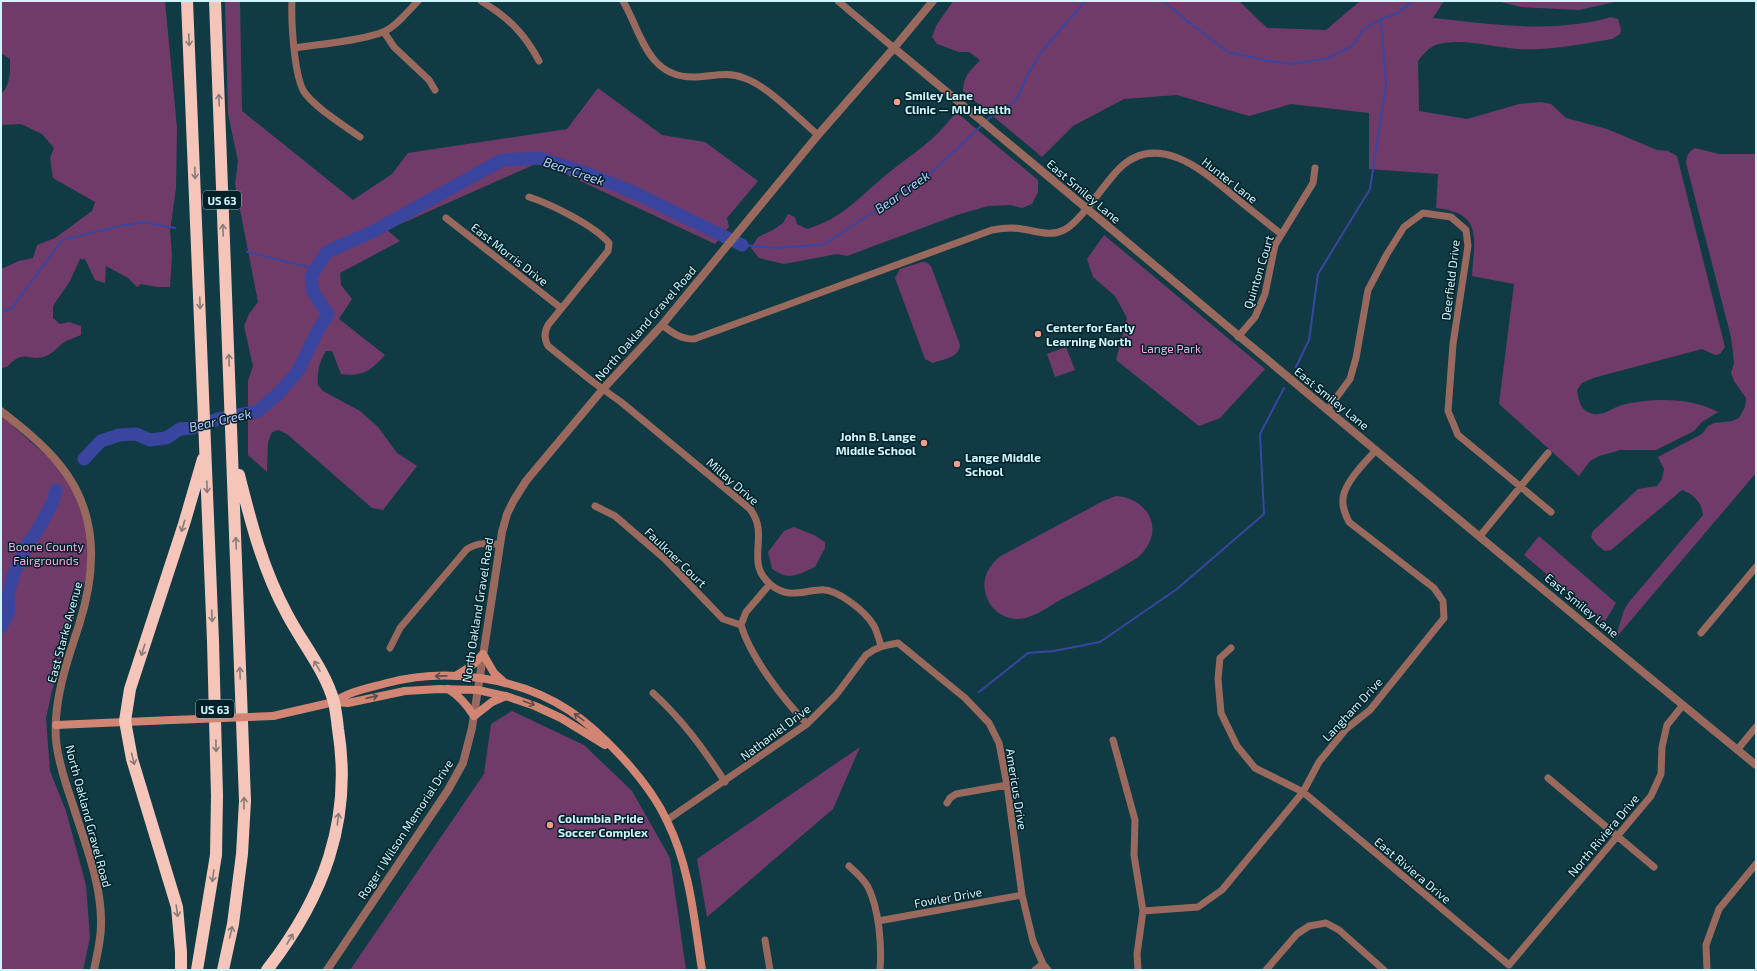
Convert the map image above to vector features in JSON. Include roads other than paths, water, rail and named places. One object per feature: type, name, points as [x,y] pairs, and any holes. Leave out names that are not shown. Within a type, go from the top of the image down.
[{"type":"highway","name":"US 63","points":[[187,1],[206,448],[217,796],[216,855],[197,970]]},
{"type":"highway","name":"US 63","points":[[215,1],[245,801],[242,854],[233,924],[223,970]]},
{"type":"highway","points":[[181,970],[177,907],[132,759],[125,721],[130,689],[184,524],[206,448]]},
{"type":"highway","points":[[233,450],[251,525],[273,585],[287,614],[320,671],[334,702],[342,754],[341,796],[337,827],[322,877],[307,910],[287,943],[267,970]]},
{"type":"main road","points":[[457,675],[474,664],[483,654],[494,672],[506,684]]},
{"type":"main road","points":[[334,702],[346,694],[394,681],[433,676],[457,675],[480,677],[530,691],[570,711],[605,739],[637,774],[667,820],[684,864],[702,970]]},
{"type":"main road","name":"North Oakland Gravel Road","points":[[56,725],[273,716],[334,702],[348,703],[405,691],[448,689],[478,690]]},
{"type":"main road","points":[[448,689],[466,703],[474,716],[492,702],[506,696]]},
{"type":"main road","points":[[478,690],[506,696],[535,706],[561,718],[618,753]]},
{"type":"street","points":[[292,1],[291,18],[294,48],[303,90],[312,100],[360,137]]},
{"type":"street","points":[[294,48],[364,37],[384,32],[418,1]]},
{"type":"street","points":[[482,1],[499,12],[513,25],[530,44],[539,61]]},
{"type":"street","points":[[625,1],[643,44],[653,59],[664,69],[678,75],[691,77],[729,74],[758,84],[818,135]]},
{"type":"street","points":[[838,1],[894,48]]},
{"type":"street","name":"North Oakland Gravel Road","points":[[478,690],[500,546],[507,514],[526,481],[603,389],[662,325],[818,135],[933,1]]},
{"type":"street","points":[[384,32],[394,47],[429,80],[435,90]]},
{"type":"street","name":"East Smiley Lane","points":[[894,48],[1238,337],[1756,765]]},
{"type":"street","name":"Hunter Lane","points":[[662,325],[677,336],[685,339],[694,339],[992,230],[1014,228],[1040,233],[1058,233],[1066,230],[1077,220],[1117,170],[1131,160],[1148,153],[1166,154],[1186,160],[1204,171],[1281,234]]},
{"type":"street","name":"Quinton Court","points":[[1238,337],[1255,316],[1265,294],[1275,245],[1313,183],[1315,168]]},
{"type":"street","points":[[529,196],[543,201],[602,236],[609,243],[608,251],[561,308]]},
{"type":"street","name":"Deerfield Drive","points":[[1328,410],[1350,379],[1356,358],[1368,290],[1387,254],[1404,227],[1423,213],[1452,217],[1466,230],[1468,246],[1453,344],[1448,387],[1448,411],[1458,435],[1550,512]]},
{"type":"street","name":"East Morris Drive","points":[[446,218],[561,308]]},
{"type":"street","name":"Millay Drive","points":[[561,308],[544,333],[548,346],[626,406],[750,510],[756,517],[759,526],[760,537],[756,556],[758,565],[770,584]]},
{"type":"street","name":"East Starke Avenue","points":[[1,411],[38,443],[59,464],[78,494],[87,519],[92,557],[90,583],[61,685],[56,725]]},
{"type":"street","name":"Langham Drive","points":[[1144,911],[1198,907],[1222,890],[1303,792],[1319,762],[1346,729],[1370,710],[1444,618],[1443,601],[1434,588],[1349,522],[1343,509],[1343,497],[1350,480],[1376,450]]},
{"type":"street","points":[[1480,536],[1548,453]]},
{"type":"street","name":"Faulkner Court","points":[[595,506],[615,516],[665,559],[723,619],[741,625]]},
{"type":"street","points":[[390,648],[400,628],[467,549],[474,544],[486,542],[500,546]]},
{"type":"street","points":[[1701,633],[1756,567]]},
{"type":"street","points":[[807,724],[788,704],[758,660],[746,641],[741,625],[746,612],[770,584],[784,592],[793,594],[820,590],[835,592],[869,619],[877,632],[881,646]]},
{"type":"street","name":"Americus Drive","points":[[881,646],[898,643],[965,698],[989,723],[999,743],[1007,785],[1022,895],[1033,941],[1046,967]]},
{"type":"street","name":"Nathaniel Drive","points":[[667,820],[725,782],[807,724],[836,695],[866,655],[881,646]]},
{"type":"street","name":"East Riviera Drive","points":[[1231,648],[1220,658],[1218,679],[1220,713],[1237,746],[1255,768],[1303,792],[1509,965]]},
{"type":"street","name":"Roger I Wilson Memorial Drive","points":[[327,970],[455,780],[468,749],[478,690]]},
{"type":"street","points":[[653,693],[681,721],[701,745],[725,782]]},
{"type":"street","name":"North Riviera Drive","points":[[1509,965],[1651,796],[1661,774],[1662,747],[1667,725],[1683,705]]},
{"type":"street","name":"North Oakland Gravel Road","points":[[56,725],[59,758],[97,886],[101,924],[100,942],[94,970]]},
{"type":"street","points":[[1737,750],[1756,727]]},
{"type":"street","points":[[1113,740],[1135,820],[1134,855],[1144,911],[1137,954],[1138,970]]},
{"type":"street","points":[[1548,778],[1654,867]]},
{"type":"street","points":[[947,803],[950,798],[956,794],[1007,785]]},
{"type":"street","points":[[1707,970],[1706,945],[1719,909],[1756,864]]},
{"type":"street","points":[[849,866],[860,875],[868,888],[878,921],[880,970]]},
{"type":"street","name":"Fowler Drive","points":[[878,921],[1022,895]]},
{"type":"street","points":[[1266,970],[1297,934],[1310,926],[1326,923],[1339,930],[1384,970]]},
{"type":"street","points":[[765,940],[770,970]]},
{"type":"street","points":[[1035,970],[1046,967]]},
{"type":"waterway","name":"Bear Creek","points":[[986,121],[995,113],[1016,101],[1027,76],[1042,51],[1085,1]]},
{"type":"waterway","name":"Bear Creek","points":[[1164,1],[1228,52],[1263,60],[1292,64],[1329,58],[1352,46],[1363,30],[1381,19],[1398,13],[1412,1]]},
{"type":"waterway","points":[[1296,367],[1309,340],[1318,274],[1370,189],[1386,84],[1381,19]]},
{"type":"waterway","name":"Bear Creek","points":[[742,245],[778,248],[825,244],[931,173],[983,124]]},
{"type":"waterway","name":"Bear Creek","points":[[84,459],[101,441],[119,435],[136,434],[150,440],[166,438],[180,429],[192,428],[218,419],[258,411],[279,393],[298,371],[316,334],[328,314],[313,292],[311,276],[327,252],[374,231],[502,160],[539,158],[586,173],[635,193],[742,245]]},
{"type":"waterway","points":[[1,312],[12,308],[62,240],[143,222],[175,228]]},
{"type":"waterway","points":[[247,252],[316,269]]},
{"type":"waterway","points":[[979,692],[1028,653],[1054,651],[1100,642],[1177,589],[1264,514],[1260,434],[1284,388]]},
{"type":"waterway","name":"Bear Creek","points":[[1,627],[9,612],[8,595],[13,576],[27,544],[36,533],[52,504],[56,490]]},
{"type":"place","name":"Smiley Lane Clinic — MU Health","points":[[897,102]]},
{"type":"place","name":"Center for Early Learning North","points":[[1038,334]]},
{"type":"place","name":"John B. Lange Middle School","points":[[924,443]]},
{"type":"place","name":"Lange Middle School","points":[[957,464]]},
{"type":"place","name":"Columbia Pride Soccer Complex","points":[[550,825]]},
{"type":"park label","name":"Lange Park","points":[[1171,348]]},
{"type":"park label","name":"Boone County Fairgrounds","points":[[46,553]]}]
